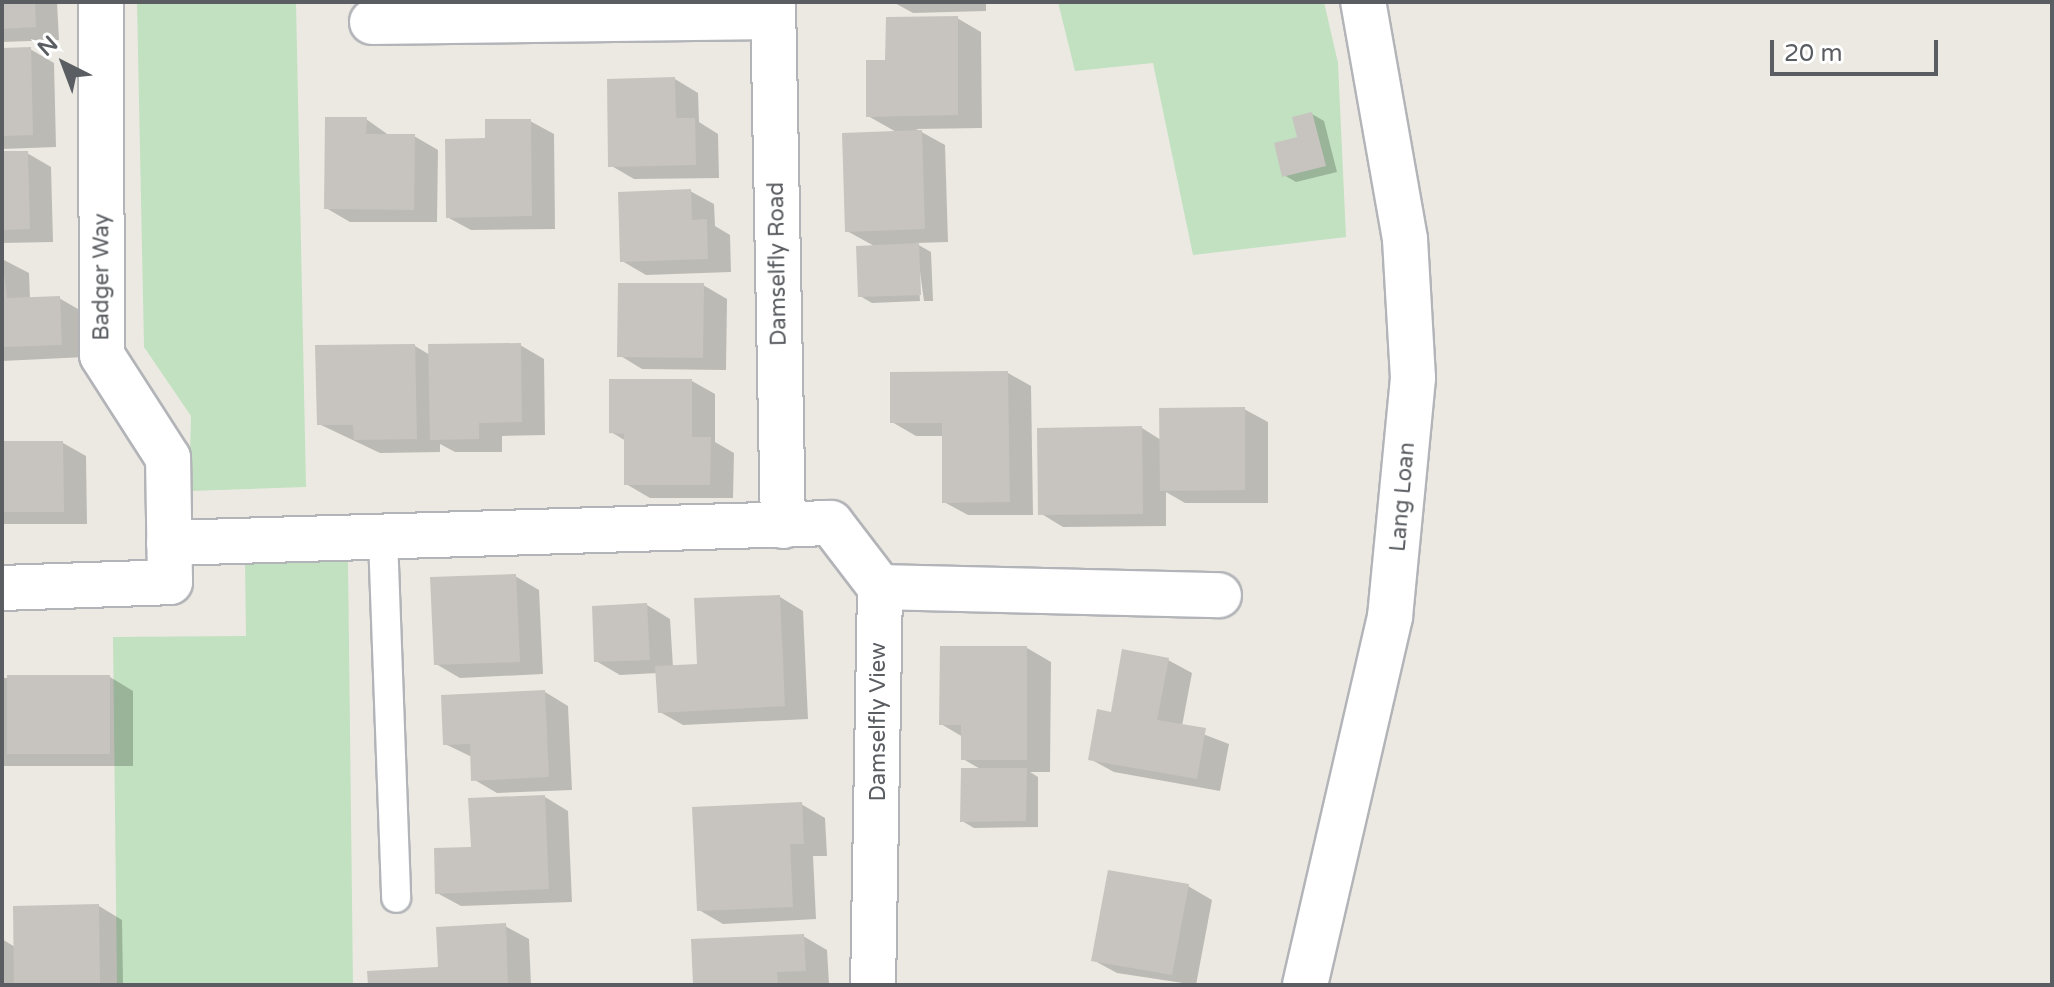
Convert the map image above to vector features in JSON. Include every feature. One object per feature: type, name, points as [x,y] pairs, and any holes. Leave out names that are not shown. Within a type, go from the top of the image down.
[{"type":"street","name":"Badger Way","points":[[101,2],[102,355],[168,458],[169,562]]},
{"type":"street","name":"Lang Loan","points":[[1305,985],[1390,617],[1413,378],[1405,239],[1363,2]]},
{"type":"street","points":[[372,22],[773,9]]},
{"type":"street","name":"Damselfly Road","points":[[773,9],[783,526]]},
{"type":"street","points":[[2,588],[169,562],[383,538],[831,523],[880,587],[1219,595]]},
{"type":"street","name":"Damselfly View","points":[[873,985],[880,587]]},
{"type":"lane","points":[[383,538],[396,898]]},
{"type":"green space","points":[[137,2],[296,2],[306,487],[189,491],[191,416],[144,347]]},
{"type":"green space","points":[[1058,2],[1324,2],[1338,63],[1346,237],[1193,255],[1153,63],[1075,71]]},
{"type":"green space","points":[[348,561],[353,985],[117,985],[113,637],[246,636],[245,562]]},
{"type":"building","points":[[2,2],[35,2],[36,27],[2,29]]},
{"type":"building","points":[[958,16],[958,115],[866,117],[866,60],[885,60],[886,17]]},
{"type":"building","points":[[31,47],[33,135],[2,136],[2,48]]},
{"type":"building","points":[[675,77],[676,118],[695,118],[696,165],[608,167],[607,79]]},
{"type":"building","points":[[1312,112],[1326,166],[1282,177],[1274,143],[1297,137],[1292,117]]},
{"type":"building","points":[[325,117],[367,117],[366,134],[415,134],[414,210],[324,209]]},
{"type":"building","points":[[485,119],[531,119],[532,216],[446,218],[445,139],[485,138]]},
{"type":"building","points":[[922,130],[925,229],[845,232],[842,133]]},
{"type":"building","points":[[2,151],[28,151],[30,229],[2,230]]},
{"type":"building","points":[[691,189],[692,220],[707,219],[708,259],[620,262],[618,192]]},
{"type":"building","points":[[919,243],[921,295],[858,297],[856,246]]},
{"type":"building","points":[[2,257],[7,298],[60,296],[62,345],[2,347]]},
{"type":"building","points":[[618,283],[704,283],[703,358],[617,357]]},
{"type":"building","points":[[521,343],[522,422],[479,423],[479,439],[430,440],[428,344]]},
{"type":"building","points":[[415,344],[417,439],[354,440],[353,425],[317,425],[315,345]]},
{"type":"building","points":[[1008,371],[1010,502],[942,503],[942,423],[890,423],[890,372]]},
{"type":"building","points":[[609,379],[692,379],[692,437],[711,437],[710,485],[624,485],[624,434],[609,433]]},
{"type":"building","points":[[1245,407],[1245,490],[1160,491],[1159,408]]},
{"type":"building","points":[[1142,426],[1143,514],[1038,515],[1037,428]]},
{"type":"building","points":[[2,441],[63,441],[64,512],[2,512]]},
{"type":"building","points":[[516,574],[520,662],[434,665],[430,577]]},
{"type":"building","points":[[780,595],[785,706],[658,713],[655,666],[697,664],[694,598]]},
{"type":"building","points":[[647,603],[650,660],[594,662],[592,606]]},
{"type":"building","points":[[940,646],[1027,646],[1027,760],[961,760],[961,725],[939,725]]},
{"type":"building","points":[[1122,649],[1169,658],[1157,720],[1206,728],[1197,779],[1088,760],[1097,709],[1111,712]]},
{"type":"building","points":[[7,675],[110,675],[110,754],[7,754]]},
{"type":"building","points":[[545,690],[549,777],[471,781],[470,744],[443,745],[441,695]]},
{"type":"building","points":[[961,768],[1027,768],[1026,821],[960,822]]},
{"type":"building","points":[[545,795],[549,889],[435,894],[434,848],[471,847],[468,798]]},
{"type":"building","points":[[802,802],[804,844],[790,844],[793,907],[697,911],[692,807]]},
{"type":"building","points":[[1108,870],[1189,884],[1172,975],[1091,961]]},
{"type":"building","points":[[99,904],[100,985],[14,985],[13,906]]},
{"type":"building","points":[[506,923],[508,985],[368,985],[367,971],[438,967],[436,927]]},
{"type":"building","points":[[804,934],[806,971],[777,972],[778,985],[693,985],[691,939]]}]
